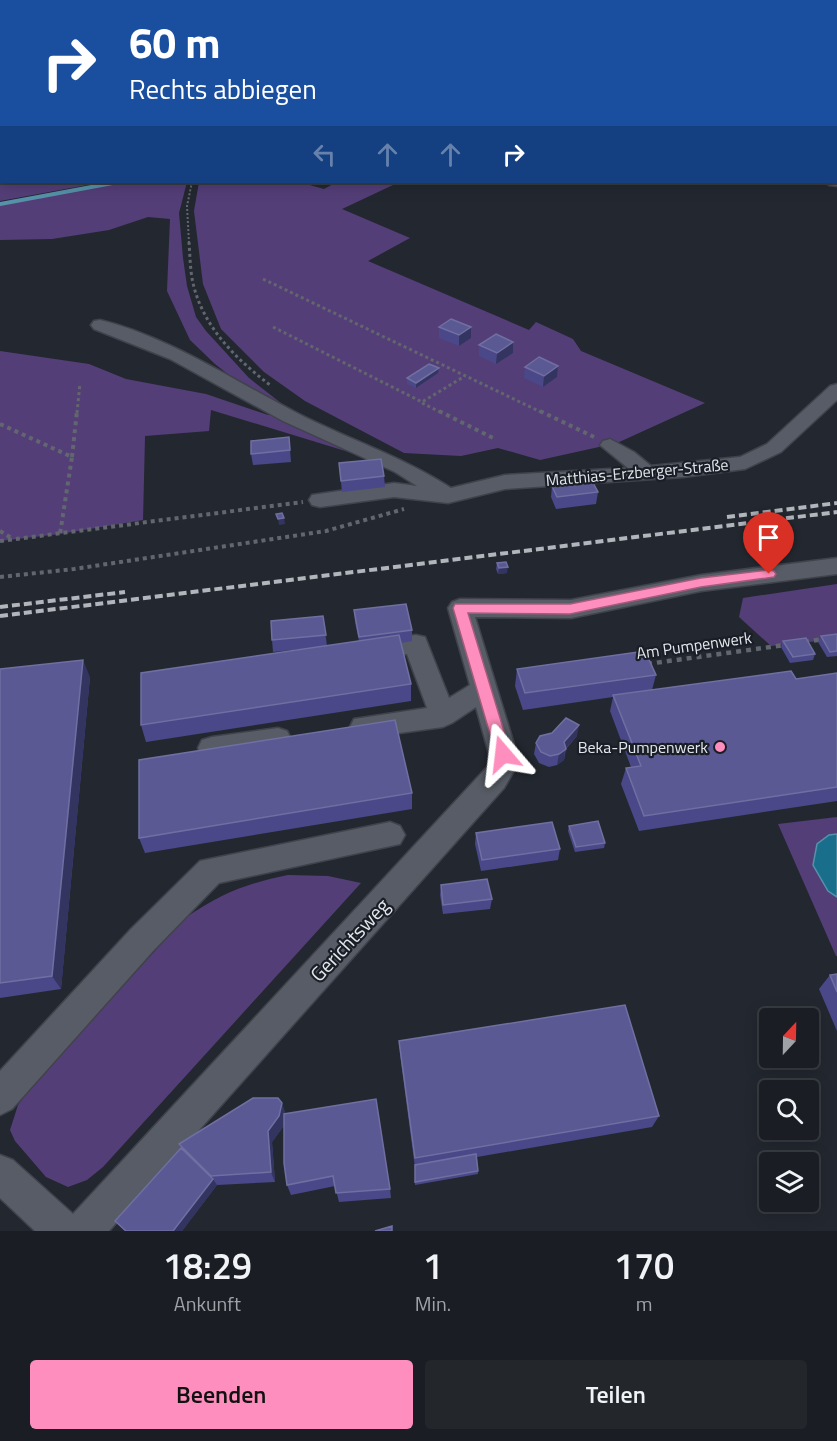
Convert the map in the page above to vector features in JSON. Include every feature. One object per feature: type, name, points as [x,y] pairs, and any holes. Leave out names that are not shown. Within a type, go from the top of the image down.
[{"type":"street","points":[[100,325],[176,355],[290,417],[402,466],[448,496]]},
{"type":"street","name":"Matthias-Erzberger-Straße","points":[[448,496],[505,482],[646,473],[745,463],[774,448],[837,390]]},
{"type":"street","points":[[610,445],[646,473]]},
{"type":"street","points":[[320,500],[394,490],[448,496]]},
{"type":"street","name":"Gerichtsweg","points":[[84,1231],[477,801],[501,769],[503,754],[460,608],[570,609],[701,583],[837,566]]},
{"type":"street","points":[[348,652],[416,644],[443,716]]},
{"type":"street","points":[[339,730],[443,716],[483,689]]},
{"type":"street","points":[[212,748],[305,735]]},
{"type":"street","points":[[0,1097],[142,940],[212,871],[390,835]]},
{"type":"street","points":[[0,1173],[63,1231]]},
{"type":"path","points":[[192,183],[187,197],[186,212],[193,285],[204,315],[213,330],[256,375],[272,387]]},
{"type":"path","points":[[263,279],[610,445]]},
{"type":"path","points":[[273,327],[495,439]]},
{"type":"path","points":[[422,402],[465,375]]},
{"type":"path","points":[[60,534],[80,383]]},
{"type":"path","points":[[0,424],[72,457]]},
{"type":"path","points":[[0,541],[143,520],[320,500]]},
{"type":"path","points":[[0,576],[74,568],[326,531],[405,509]]},
{"type":"path","points":[[0,531],[14,539]]},
{"type":"path","name":"Am Pumpenwerk","points":[[641,665],[826,639]]},
{"type":"shaded area","points":[[0,183],[99,183],[0,201]]},
{"type":"shaded area","points":[[114,183],[187,183],[179,213],[183,258],[187,286],[196,317],[206,331],[249,378],[286,407],[383,454],[352,453],[211,410],[209,431],[145,436],[143,520],[0,541],[0,351],[89,364],[126,379],[206,394],[268,415],[279,408],[248,390],[215,364],[190,340],[167,291],[170,219],[148,217],[109,230],[52,239],[0,240],[0,204]]},
{"type":"shaded area","points":[[199,183],[303,183],[324,189],[335,183],[393,185],[342,209],[410,238],[368,261],[529,330],[536,322],[573,339],[581,351],[705,403],[617,443],[540,460],[498,448],[461,456],[404,453],[305,401],[264,372],[221,329],[203,284],[194,211]]},
{"type":"shaded area","points":[[837,584],[837,639],[771,646],[739,617],[743,598]]},
{"type":"shaded area","points":[[837,817],[837,956],[836,956],[778,824]]},
{"type":"shaded area","points":[[288,875],[328,876],[361,883],[103,1167],[87,1180],[68,1187],[46,1177],[15,1141],[10,1130],[18,1105],[30,1088],[185,918],[234,890]]},
{"type":"water","points":[[837,834],[837,897],[828,891],[813,865],[817,844],[829,835]]},
{"type":"building","points":[[451,319],[471,327],[459,335],[439,327]]},
{"type":"building","points":[[496,334],[513,342],[497,353],[479,345]]},
{"type":"building","points":[[539,357],[558,366],[544,376],[525,367]]},
{"type":"building","points":[[429,364],[439,368],[416,383],[407,378]]},
{"type":"building","points":[[289,437],[290,450],[251,454],[251,441]]},
{"type":"building","points":[[381,459],[384,476],[341,481],[339,463]]},
{"type":"building","points":[[592,481],[598,492],[557,497],[552,486]]},
{"type":"building","points":[[282,513],[284,518],[278,519],[276,514]]},
{"type":"building","points":[[506,562],[508,567],[499,568],[497,563]]},
{"type":"building","points":[[406,604],[412,630],[359,637],[354,610]]},
{"type":"building","points":[[323,616],[326,635],[272,640],[271,621]]},
{"type":"building","points":[[837,634],[837,651],[830,652],[821,636]]},
{"type":"building","points":[[399,635],[411,684],[141,725],[141,673]]},
{"type":"building","points":[[806,638],[815,654],[793,657],[783,641]]},
{"type":"building","points":[[645,651],[656,675],[525,693],[517,669]]},
{"type":"building","points":[[83,660],[52,976],[0,983],[0,669]]},
{"type":"building","name":"Beka-Pumpenwerk","points":[[791,671],[796,679],[837,673],[837,787],[644,816],[626,768],[641,766],[613,695]]},
{"type":"building","points":[[566,718],[579,725],[564,742],[566,749],[550,756],[541,752],[536,743],[540,736],[552,733]]},
{"type":"building","points":[[395,720],[412,793],[139,838],[139,760]]},
{"type":"building","points":[[598,821],[605,843],[576,847],[569,826]]},
{"type":"building","points":[[552,822],[560,849],[482,860],[476,833]]},
{"type":"building","points":[[487,879],[492,899],[443,905],[441,885]]},
{"type":"building","points":[[837,974],[837,992],[830,975]]},
{"type":"building","points":[[625,1005],[659,1116],[415,1158],[399,1041]]},
{"type":"building","points":[[253,1098],[278,1098],[282,1103],[279,1116],[268,1131],[271,1172],[211,1176],[179,1144]]},
{"type":"building","points":[[376,1099],[390,1189],[336,1193],[333,1176],[287,1185],[284,1163],[284,1114]]},
{"type":"building","points":[[181,1148],[213,1179],[173,1231],[126,1231],[115,1221]]},
{"type":"building","points":[[476,1154],[478,1171],[415,1182],[415,1165]]},
{"type":"building","points":[[392,1226],[392,1231],[375,1231]]},
{"type":"waterway","points":[[0,204],[113,183]]},
{"type":"railway","points":[[727,517],[837,503]]},
{"type":"railway","points":[[0,616],[837,512]]},
{"type":"railway","points":[[0,607],[125,592]]},
{"type":"place","name":"Beka-Pumpenwerk","points":[[720,747]]},
{"type":"route","points":[[503,754],[460,608],[570,609],[701,583],[769,574]]}]
